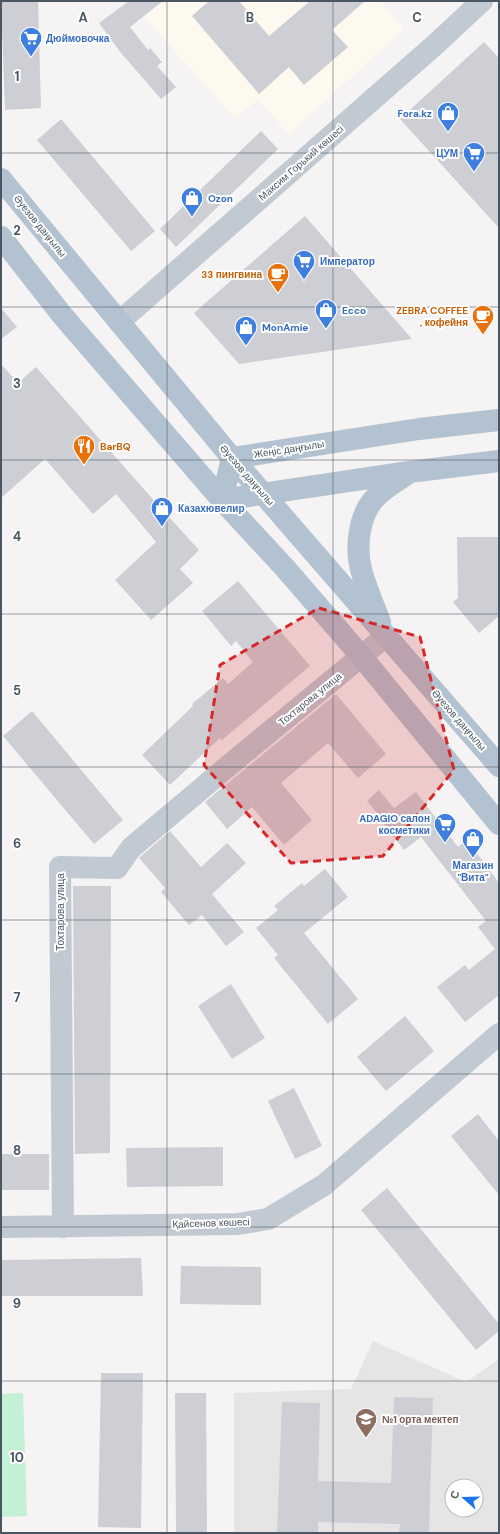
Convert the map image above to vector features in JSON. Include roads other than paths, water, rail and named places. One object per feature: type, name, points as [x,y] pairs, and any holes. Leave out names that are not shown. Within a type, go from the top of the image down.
[{"type":"main road","name":"Әуезов даңғылы","points":[[1,179],[232,458],[499,766]]},
{"type":"main road","points":[[1,237],[62,315],[222,500],[285,568],[361,656],[499,824]]},
{"type":"main road","name":"Жеңіс даңғылы","points":[[232,458],[419,429],[499,420]]},
{"type":"main road","points":[[222,500],[232,458]]},
{"type":"main road","points":[[222,500],[409,472],[499,462]]},
{"type":"main road","points":[[386,636],[362,572],[359,549],[360,533],[364,514],[376,498],[409,472]]},
{"type":"main road","points":[[414,721],[440,699]]},
{"type":"street","name":"Максим Горький көшесі","points":[[119,322],[437,43],[482,1]]},
{"type":"street","name":"Тохтарова улица","points":[[63,1226],[60,867],[117,868],[131,848],[386,636]]},
{"type":"street","name":"Қайсенов көшесі","points":[[1,1227],[238,1224],[268,1219],[324,1185],[499,1034]]},
{"type":"place","name":"Дюймовочка","points":[[31,58]]},
{"type":"place","name":"Fora.kz","points":[[448,132]]},
{"type":"place","name":"ЦУМ","points":[[474,172]]},
{"type":"place","name":"Ozon","points":[[192,218]]},
{"type":"place","name":"Император","points":[[304,280]]},
{"type":"place","name":"33 пингвина","points":[[278,294]]},
{"type":"place","name":"Ecco","points":[[326,330]]},
{"type":"place","name":"ZEBRA COFFEE , кофейня","points":[[483,336]]},
{"type":"place","name":"MonAmie","points":[[246,346]]},
{"type":"place","name":"BarBQ","points":[[84,466]]},
{"type":"place","name":"Казахювелир","points":[[162,528]]},
{"type":"place","name":"ADAGIO салон косметики","points":[[445,844]]},
{"type":"place","name":"Магазин \"Вита\"","points":[[473,858]]},
{"type":"place","name":"№1 орта мектеп","points":[[366,1438]]}]
